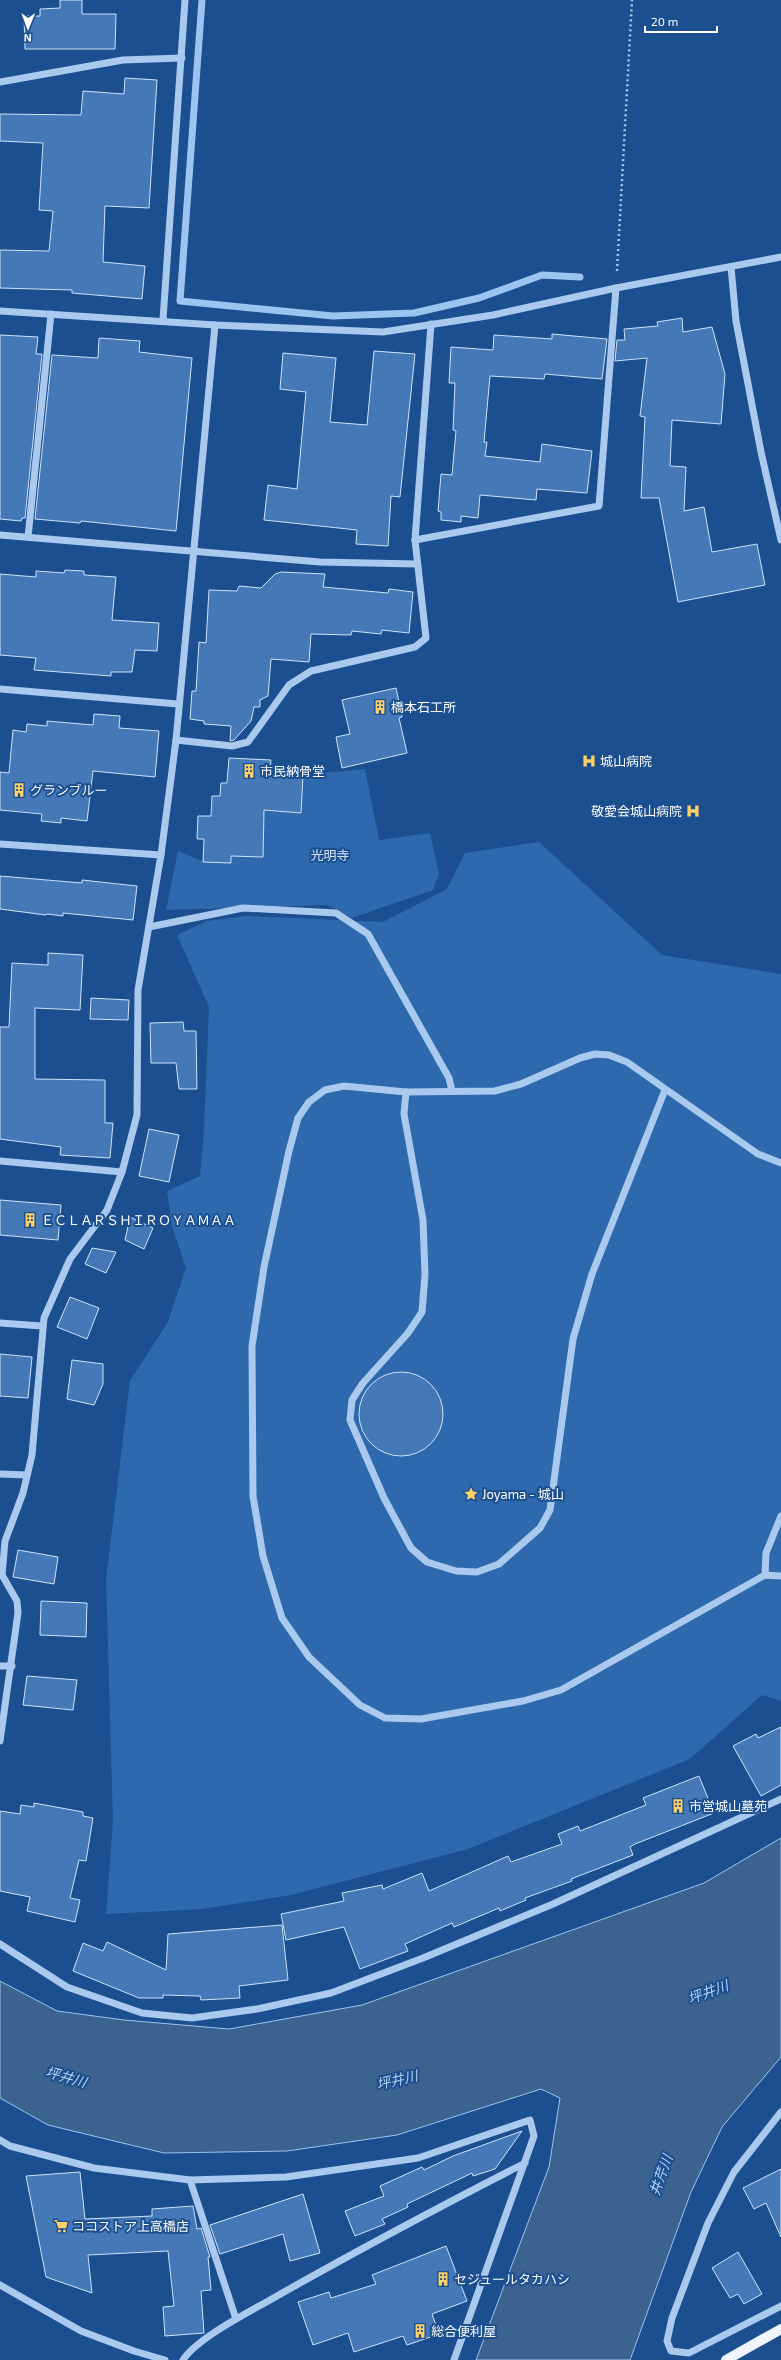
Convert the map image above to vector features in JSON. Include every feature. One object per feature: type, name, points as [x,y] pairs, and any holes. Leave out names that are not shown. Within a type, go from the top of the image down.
[{"type":"main road","points":[[726,2360],[781,2329]]},
{"type":"street","points":[[163,320],[185,0]]},
{"type":"street","points":[[0,82],[124,60],[182,58]]},
{"type":"street","points":[[0,311],[163,320],[215,325],[383,332],[493,315],[616,288],[781,257]]},
{"type":"street","points":[[731,267],[738,328],[761,452],[781,540]]},
{"type":"street","points":[[415,540],[599,506],[616,288]]},
{"type":"street","points":[[28,537],[51,314]]},
{"type":"street","points":[[176,740],[232,746],[248,742],[289,685],[311,671],[415,647],[426,638],[416,564],[415,540],[431,324]]},
{"type":"street","points":[[0,1741],[12,1666],[18,1613],[17,1601],[2,1575],[5,1541],[23,1494],[32,1455],[42,1326],[44,1318],[70,1259],[107,1210],[122,1172],[137,1115],[138,990],[161,855],[176,740],[178,704],[215,325]]},
{"type":"street","points":[[0,535],[320,562],[416,564]]},
{"type":"street","points":[[0,689],[178,704]]},
{"type":"street","points":[[0,844],[161,855]]},
{"type":"street","points":[[149,927],[243,908],[336,913],[368,934],[449,1078],[452,1091]]},
{"type":"street","points":[[781,1163],[758,1154],[627,1062],[609,1055],[595,1054],[580,1058],[521,1084],[495,1091],[406,1092],[344,1086],[325,1090],[309,1102],[298,1118],[289,1151],[264,1267],[252,1346],[253,1496],[263,1556],[282,1618],[309,1657],[360,1705],[385,1718],[421,1718],[523,1702],[561,1690],[766,1575],[781,1576]]},
{"type":"street","points":[[406,1092],[404,1114],[422,1220],[425,1274],[422,1312],[408,1334],[363,1383],[352,1400],[350,1420],[384,1498],[411,1548],[427,1562],[456,1571],[477,1572],[499,1564],[540,1528],[550,1510],[573,1339],[592,1274],[665,1090]]},
{"type":"street","points":[[0,1161],[122,1172]]},
{"type":"street","points":[[0,1323],[42,1326]]},
{"type":"street","points":[[0,1474],[26,1476]]},
{"type":"street","points":[[766,1575],[766,1553],[781,1516]]},
{"type":"street","points":[[0,1666],[12,1666]]},
{"type":"street","points":[[0,1944],[68,1987],[142,2012],[192,2018],[257,2009],[331,1993],[423,1958],[553,1904],[781,1799]]},
{"type":"street","points":[[781,2112],[734,2172],[708,2223],[672,2318],[667,2341],[670,2351],[689,2353],[781,2306]]},
{"type":"street","points":[[0,2140],[10,2146],[94,2168],[190,2180],[286,2176],[418,2158],[530,2120],[534,2136],[454,2360]]},
{"type":"street","points":[[183,2360],[189,2351],[236,2320],[360,2248],[524,2163]]},
{"type":"street","points":[[190,2180],[236,2320]]},
{"type":"street","points":[[0,2285],[82,2331],[134,2351],[166,2360]]},
{"type":"path","points":[[616,288],[632,0]]},
{"type":"green space","name":"光明寺","points":[[365,769],[379,840],[430,833],[439,874],[433,890],[352,918],[327,905],[166,910],[178,851],[204,862],[231,856],[263,857],[264,810],[301,813],[303,775]]},
{"type":"green space","points":[[539,842],[662,955],[781,974],[781,1701],[762,1695],[690,1759],[468,1849],[291,1895],[203,1909],[106,1914],[113,1822],[106,1579],[130,1381],[168,1322],[186,1268],[172,1226],[167,1191],[200,1176],[204,1129],[209,1007],[177,935],[207,921],[246,916],[383,922],[447,889],[465,853]]},
{"type":"water","points":[[781,1838],[781,2057],[722,2127],[691,2192],[630,2360],[476,2360],[549,2167],[560,2098],[541,2089],[397,2135],[287,2151],[164,2153],[48,2125],[0,2098],[0,1981],[57,2011],[124,2020],[229,2029],[362,2005],[704,1883]]},
{"type":"building","points":[[60,0],[82,0],[82,14],[116,14],[115,49],[25,49],[24,16],[40,16],[40,9],[60,8]]},
{"type":"building","points":[[125,78],[157,80],[149,208],[105,206],[103,262],[145,266],[142,299],[72,293],[72,290],[0,288],[0,250],[49,251],[53,211],[39,210],[43,143],[0,141],[0,114],[81,115],[83,91],[124,94]]},
{"type":"building","points":[[682,318],[683,332],[712,327],[725,374],[721,424],[672,420],[670,466],[686,467],[684,511],[704,507],[712,552],[757,544],[765,585],[678,602],[659,498],[641,498],[645,417],[640,416],[647,358],[615,361],[617,340],[625,340],[624,329],[658,326],[657,322]]},
{"type":"building","points":[[552,334],[607,339],[602,379],[545,374],[544,379],[490,376],[484,442],[487,442],[485,456],[540,462],[542,444],[592,451],[587,493],[537,489],[536,500],[480,495],[478,518],[461,516],[461,522],[441,520],[441,512],[438,511],[441,474],[452,475],[456,431],[453,430],[455,383],[449,383],[451,347],[493,350],[494,335],[552,339]]},
{"type":"building","points":[[0,335],[38,337],[36,354],[42,354],[25,518],[22,518],[21,521],[0,519]]},
{"type":"building","points":[[99,338],[140,341],[139,352],[192,358],[176,531],[81,521],[80,523],[35,519],[52,355],[98,358]]},
{"type":"building","points":[[374,351],[415,354],[400,497],[391,496],[388,546],[356,544],[357,530],[264,520],[268,485],[297,489],[306,392],[280,389],[283,353],[336,358],[330,422],[367,425]]},
{"type":"building","points":[[65,570],[84,571],[84,575],[116,577],[112,620],[159,623],[157,651],[135,650],[132,672],[111,672],[111,676],[34,670],[36,658],[0,655],[0,574],[36,577],[36,571],[64,573]]},
{"type":"building","points":[[281,572],[325,574],[323,587],[388,593],[389,589],[413,592],[409,633],[382,630],[381,634],[352,631],[351,635],[311,634],[309,662],[271,659],[268,696],[260,700],[260,707],[254,707],[251,721],[234,740],[230,741],[231,726],[204,724],[204,721],[190,719],[192,691],[196,691],[199,642],[206,643],[209,590],[237,591],[239,586],[261,588],[275,574]]},
{"type":"building","points":[[396,688],[402,717],[399,718],[407,753],[342,768],[336,737],[350,734],[342,700]]},
{"type":"building","points":[[94,714],[120,716],[119,728],[159,731],[155,777],[93,771],[87,821],[61,818],[61,823],[41,821],[42,814],[0,810],[0,772],[9,773],[13,730],[26,732],[27,724],[47,726],[47,721],[93,725]]},
{"type":"building","points":[[229,758],[271,760],[270,773],[303,775],[301,813],[264,810],[263,857],[231,856],[231,863],[203,862],[204,839],[197,839],[198,816],[211,816],[212,796],[220,796],[221,783],[227,783]]},
{"type":"building","points":[[0,876],[82,883],[82,880],[137,886],[133,920],[63,913],[63,916],[46,915],[0,909]]},
{"type":"building","points":[[48,953],[83,955],[80,1010],[35,1008],[35,1079],[105,1080],[105,1123],[113,1123],[110,1158],[60,1155],[61,1147],[0,1139],[0,1027],[9,1027],[12,963],[48,965]]},
{"type":"building","points":[[91,998],[129,1000],[128,1020],[90,1019]]},
{"type":"building","points":[[183,1022],[184,1031],[196,1031],[197,1089],[179,1089],[176,1063],[151,1063],[150,1023]]},
{"type":"building","points":[[149,1129],[179,1135],[169,1182],[139,1176]]},
{"type":"building","name":"ＥＣＬＡＲＳＨＩＲＯＹＡＭＡＡ","points":[[0,1200],[61,1205],[58,1240],[0,1235]]},
{"type":"building","points":[[130,1217],[153,1228],[144,1249],[125,1240]]},
{"type":"building","points":[[92,1248],[116,1252],[106,1273],[85,1264]]},
{"type":"building","points":[[70,1297],[99,1308],[87,1339],[57,1327]]},
{"type":"building","points":[[0,1354],[32,1357],[28,1398],[0,1396]]},
{"type":"building","points":[[72,1360],[103,1364],[103,1384],[94,1405],[67,1399]]},
{"type":"building","points":[[401,1372],[417,1375],[424,1379],[436,1391],[440,1398],[443,1414],[440,1430],[436,1437],[424,1449],[417,1453],[401,1456],[385,1453],[378,1449],[366,1437],[362,1430],[359,1414],[362,1398],[366,1391],[378,1379],[385,1375]]},
{"type":"building","points":[[18,1550],[58,1557],[54,1584],[13,1577]]},
{"type":"building","points":[[41,1601],[87,1603],[86,1637],[40,1635]]},
{"type":"building","points":[[27,1676],[77,1680],[73,1710],[23,1705]]},
{"type":"building","points":[[781,1727],[781,1785],[761,1796],[733,1746],[756,1734],[758,1738]]},
{"type":"building","points":[[699,1776],[714,1813],[635,1844],[630,1847],[633,1855],[571,1879],[572,1881],[525,1898],[526,1900],[500,1911],[499,1908],[454,1927],[452,1923],[405,1944],[408,1951],[360,1969],[344,1927],[286,1940],[281,1914],[344,1901],[342,1893],[382,1885],[383,1889],[422,1873],[429,1891],[508,1856],[511,1862],[562,1844],[558,1834],[578,1826],[580,1831],[646,1805],[643,1798]]},
{"type":"building","points":[[34,1803],[83,1812],[83,1816],[93,1818],[86,1861],[79,1860],[70,1898],[80,1900],[75,1922],[27,1911],[30,1897],[0,1891],[0,1811],[20,1814],[21,1805],[34,1807]]},
{"type":"building","points":[[282,1925],[288,1980],[239,1986],[240,1998],[201,2000],[200,1996],[163,1995],[163,1998],[139,1998],[73,1971],[83,1943],[103,1951],[107,1942],[166,1970],[168,1934]]},
{"type":"building","points":[[522,2131],[495,2169],[473,2176],[472,2173],[407,2204],[408,2207],[382,2219],[385,2224],[355,2236],[345,2211],[384,2196],[380,2186],[422,2167],[424,2170],[453,2156]]},
{"type":"building","points":[[781,2169],[781,2237],[766,2203],[754,2209],[743,2188]]},
{"type":"building","points":[[80,2172],[85,2219],[152,2216],[152,2209],[193,2206],[197,2229],[201,2228],[210,2257],[208,2257],[211,2290],[201,2291],[204,2333],[165,2336],[163,2307],[174,2306],[168,2251],[88,2255],[92,2293],[46,2277],[26,2176]]},
{"type":"building","points":[[303,2194],[320,2253],[290,2261],[283,2234],[220,2254],[210,2225]]},
{"type":"building","points":[[446,2246],[467,2301],[432,2314],[439,2334],[407,2345],[403,2336],[354,2352],[348,2333],[313,2345],[298,2302],[329,2292],[331,2298],[376,2284],[372,2275]]},
{"type":"building","points":[[738,2252],[762,2294],[744,2304],[738,2294],[730,2298],[712,2268]]},
{"type":"waterway","points":[[202,0],[180,301],[333,316],[414,313],[479,298],[542,275],[580,277]]},
{"type":"place","name":"橋本石工所","points":[[380,707]]},
{"type":"place","name":"城山病院","points":[[589,761]]},
{"type":"place","name":"市民納骨堂","points":[[249,771]]},
{"type":"place","name":"グランブルー","points":[[19,790]]},
{"type":"place","name":"敬愛会城山病院","points":[[693,811]]},
{"type":"place","name":"ＥＣＬＡＲＳＨＩＲＯＹＡＭＡＡ","points":[[30,1220]]},
{"type":"place","name":"Joyama - 城山","points":[[471,1494]]},
{"type":"place","name":"市営城山墓苑","points":[[678,1806]]},
{"type":"place","name":"ココストア上高橋店","points":[[61,2226]]},
{"type":"place","name":"セジュールタカハシ","points":[[443,2279]]},
{"type":"place","name":"総合便利屋","points":[[420,2331]]},
{"type":"water label","name":"坪井川","points":[[708,1992]]},
{"type":"water label","name":"坪井川","points":[[66,2077]]},
{"type":"water label","name":"坪井川","points":[[397,2080]]},
{"type":"water label","name":"井芹川","points":[[661,2175]]}]
